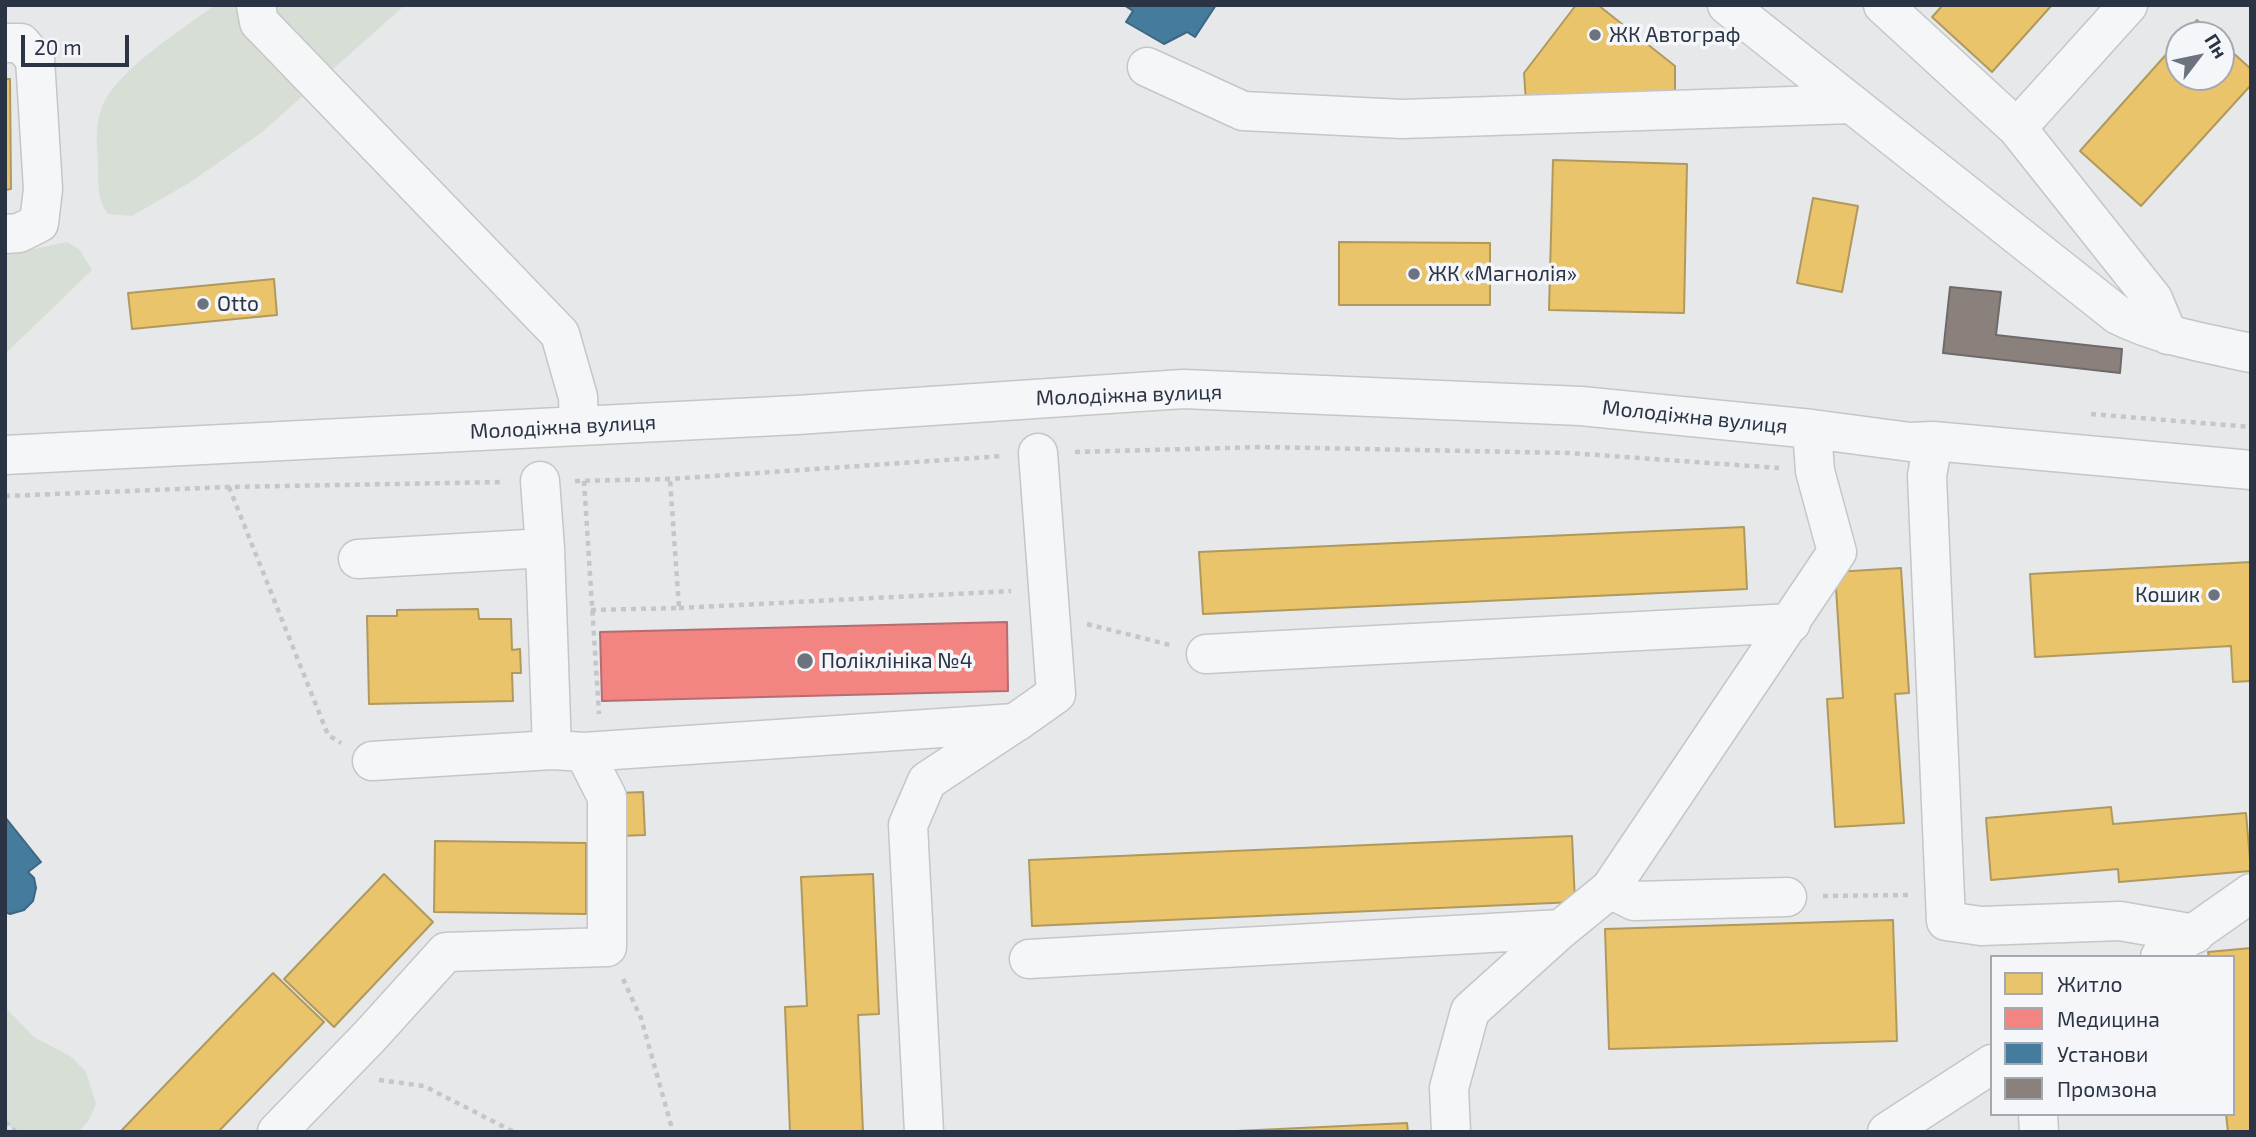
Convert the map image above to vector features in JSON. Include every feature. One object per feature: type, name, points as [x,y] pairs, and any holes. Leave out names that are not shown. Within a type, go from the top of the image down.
[{"type":"street","points":[[256,5],[259,22],[560,334],[578,397],[579,426]]},
{"type":"street","points":[[1727,5],[2118,315],[2142,327],[2168,335],[2251,353]]},
{"type":"street","points":[[1882,5],[2017,128],[2153,299],[2168,335]]},
{"type":"street","points":[[2017,128],[2128,5]]},
{"type":"street","points":[[5,43],[21,43],[35,59],[43,190],[39,223],[19,233],[5,234]]},
{"type":"street","points":[[1147,66],[1243,111],[1402,119],[1852,104]]},
{"type":"street","name":"Молодіжна вулиця","points":[[5,455],[797,415],[1183,389],[1581,405],[1910,442],[2251,470]]},
{"type":"street","points":[[1451,1132],[1449,1088],[1470,1011],[1610,889],[1837,551],[1815,471],[1812,429]]},
{"type":"street","points":[[1933,442],[1927,476],[1946,921],[1981,926],[2120,921],[2195,934]]},
{"type":"street","points":[[924,1132],[908,825],[927,781],[1056,694],[1038,453]]},
{"type":"street","points":[[277,1132],[446,952],[607,947],[607,797],[579,751],[545,548],[540,481]]},
{"type":"street","points":[[358,559],[545,548]]},
{"type":"street","points":[[1206,654],[1791,623]]},
{"type":"street","points":[[372,761],[579,751],[1015,723]]},
{"type":"street","points":[[1610,889],[1634,901],[1787,897]]},
{"type":"street","points":[[2163,955],[2251,893]]},
{"type":"street","points":[[1029,959],[1561,929]]},
{"type":"street","points":[[1887,1132],[1990,1066]]},
{"type":"path","points":[[5,496],[229,487],[670,479],[1038,453],[1264,447],[1569,453],[1815,471]]},
{"type":"path","points":[[670,479],[679,608]]},
{"type":"path","points":[[579,751],[591,610],[584,481]]},
{"type":"path","points":[[229,487],[328,736],[372,761]]},
{"type":"path","points":[[591,610],[1051,602],[1206,654]]},
{"type":"path","points":[[1787,897],[1945,895]]},
{"type":"path","points":[[607,947],[641,1018],[673,1132]]},
{"type":"path","points":[[334,1074],[424,1086],[514,1132]]},
{"type":"path","points":[[5,1122],[16,1132]]},
{"type":"shaded area","points":[[215,5],[405,5],[261,133],[189,183],[132,216],[108,214],[99,190],[97,136],[99,116],[108,96],[119,81],[150,52]]},
{"type":"shaded area","points":[[67,242],[79,249],[92,270],[5,354],[5,255]]},
{"type":"shaded area","points":[[5,1007],[34,1037],[70,1056],[86,1072],[96,1104],[88,1122],[78,1132],[16,1132],[5,1122]]},
{"type":"building: Житло","name":"ЖК Автограф","points":[[1576,5],[1598,5],[1675,66],[1675,93],[1526,102],[1524,73]]},
{"type":"building: Житло","points":[[1943,5],[2052,5],[1992,72],[1932,17]]},
{"type":"building: Житло","points":[[2235,55],[2251,69],[2251,85],[2141,206],[2080,151],[2165,56],[2165,91],[2235,91]]},
{"type":"building: Житло","points":[[5,79],[10,79],[11,189],[5,190]]},
{"type":"building: Житло","points":[[1553,160],[1687,164],[1684,313],[1549,310]]},
{"type":"building: Житло","points":[[1813,198],[1858,206],[1842,292],[1797,283]]},
{"type":"building: Житло","name":"ЖК «Магнолія»","points":[[1339,242],[1490,243],[1490,305],[1339,305]]},
{"type":"building: Житло","name":"Otto","points":[[274,279],[277,315],[132,329],[128,293]]},
{"type":"building: Житло","points":[[1744,527],[1747,589],[1203,614],[1199,552]]},
{"type":"building: Житло","points":[[2251,562],[2251,681],[2233,682],[2231,646],[2035,657],[2030,574]]},
{"type":"building: Житло","points":[[1901,568],[1909,693],[1895,694],[1904,823],[1835,827],[1827,699],[1843,698],[1835,572]]},
{"type":"building: Житло","points":[[478,609],[479,619],[511,619],[512,650],[520,649],[521,673],[512,673],[513,701],[369,704],[367,616],[397,616],[397,610]]},
{"type":"building: Житло","points":[[643,792],[645,835],[619,836],[618,793]]},
{"type":"building: Житло","points":[[2111,807],[2113,824],[2246,813],[2251,871],[2119,882],[2118,869],[1991,880],[1986,818]]},
{"type":"building: Житло","points":[[1572,836],[1575,902],[1032,926],[1029,860]]},
{"type":"building: Житло","points":[[435,841],[586,843],[586,914],[434,912]]},
{"type":"building: Житло","points":[[384,874],[433,922],[334,1027],[284,979]]},
{"type":"building: Житло","points":[[873,874],[879,1014],[858,1015],[863,1132],[790,1132],[785,1007],[807,1006],[801,877]]},
{"type":"building: Житло","points":[[1893,920],[1897,1041],[1609,1049],[1605,929]]},
{"type":"building: Житло","points":[[2251,948],[2251,1132],[2228,1132],[2226,1116],[2235,1116],[2235,955],[2209,955],[2208,952]]},
{"type":"building: Житло","points":[[273,973],[324,1022],[218,1132],[120,1132]]},
{"type":"building: Житло","points":[[1407,1123],[1408,1132],[1215,1132]]},
{"type":"building: Медицина","points":[[1007,622],[1008,691],[602,701],[600,632]]},
{"type":"building: Установи","points":[[1124,5],[1216,5],[1195,37],[1187,32],[1164,44],[1126,22],[1133,11]]},
{"type":"building: Установи","points":[[5,817],[41,862],[28,872],[34,878],[36,888],[33,901],[24,910],[10,914],[5,912]]},
{"type":"building: Промзона","points":[[1950,287],[2001,292],[1996,335],[2122,349],[2120,373],[1943,353]]},
{"type":"place","name":"ЖК Автограф","points":[[1595,35]]},
{"type":"place","name":"ЖК «Магнолія»","points":[[1414,274]]},
{"type":"place","name":"Otto","points":[[203,304]]},
{"type":"place","name":"Кошик","points":[[2214,595]]},
{"type":"place","name":"Поліклініка №4","points":[[805,661]]}]
